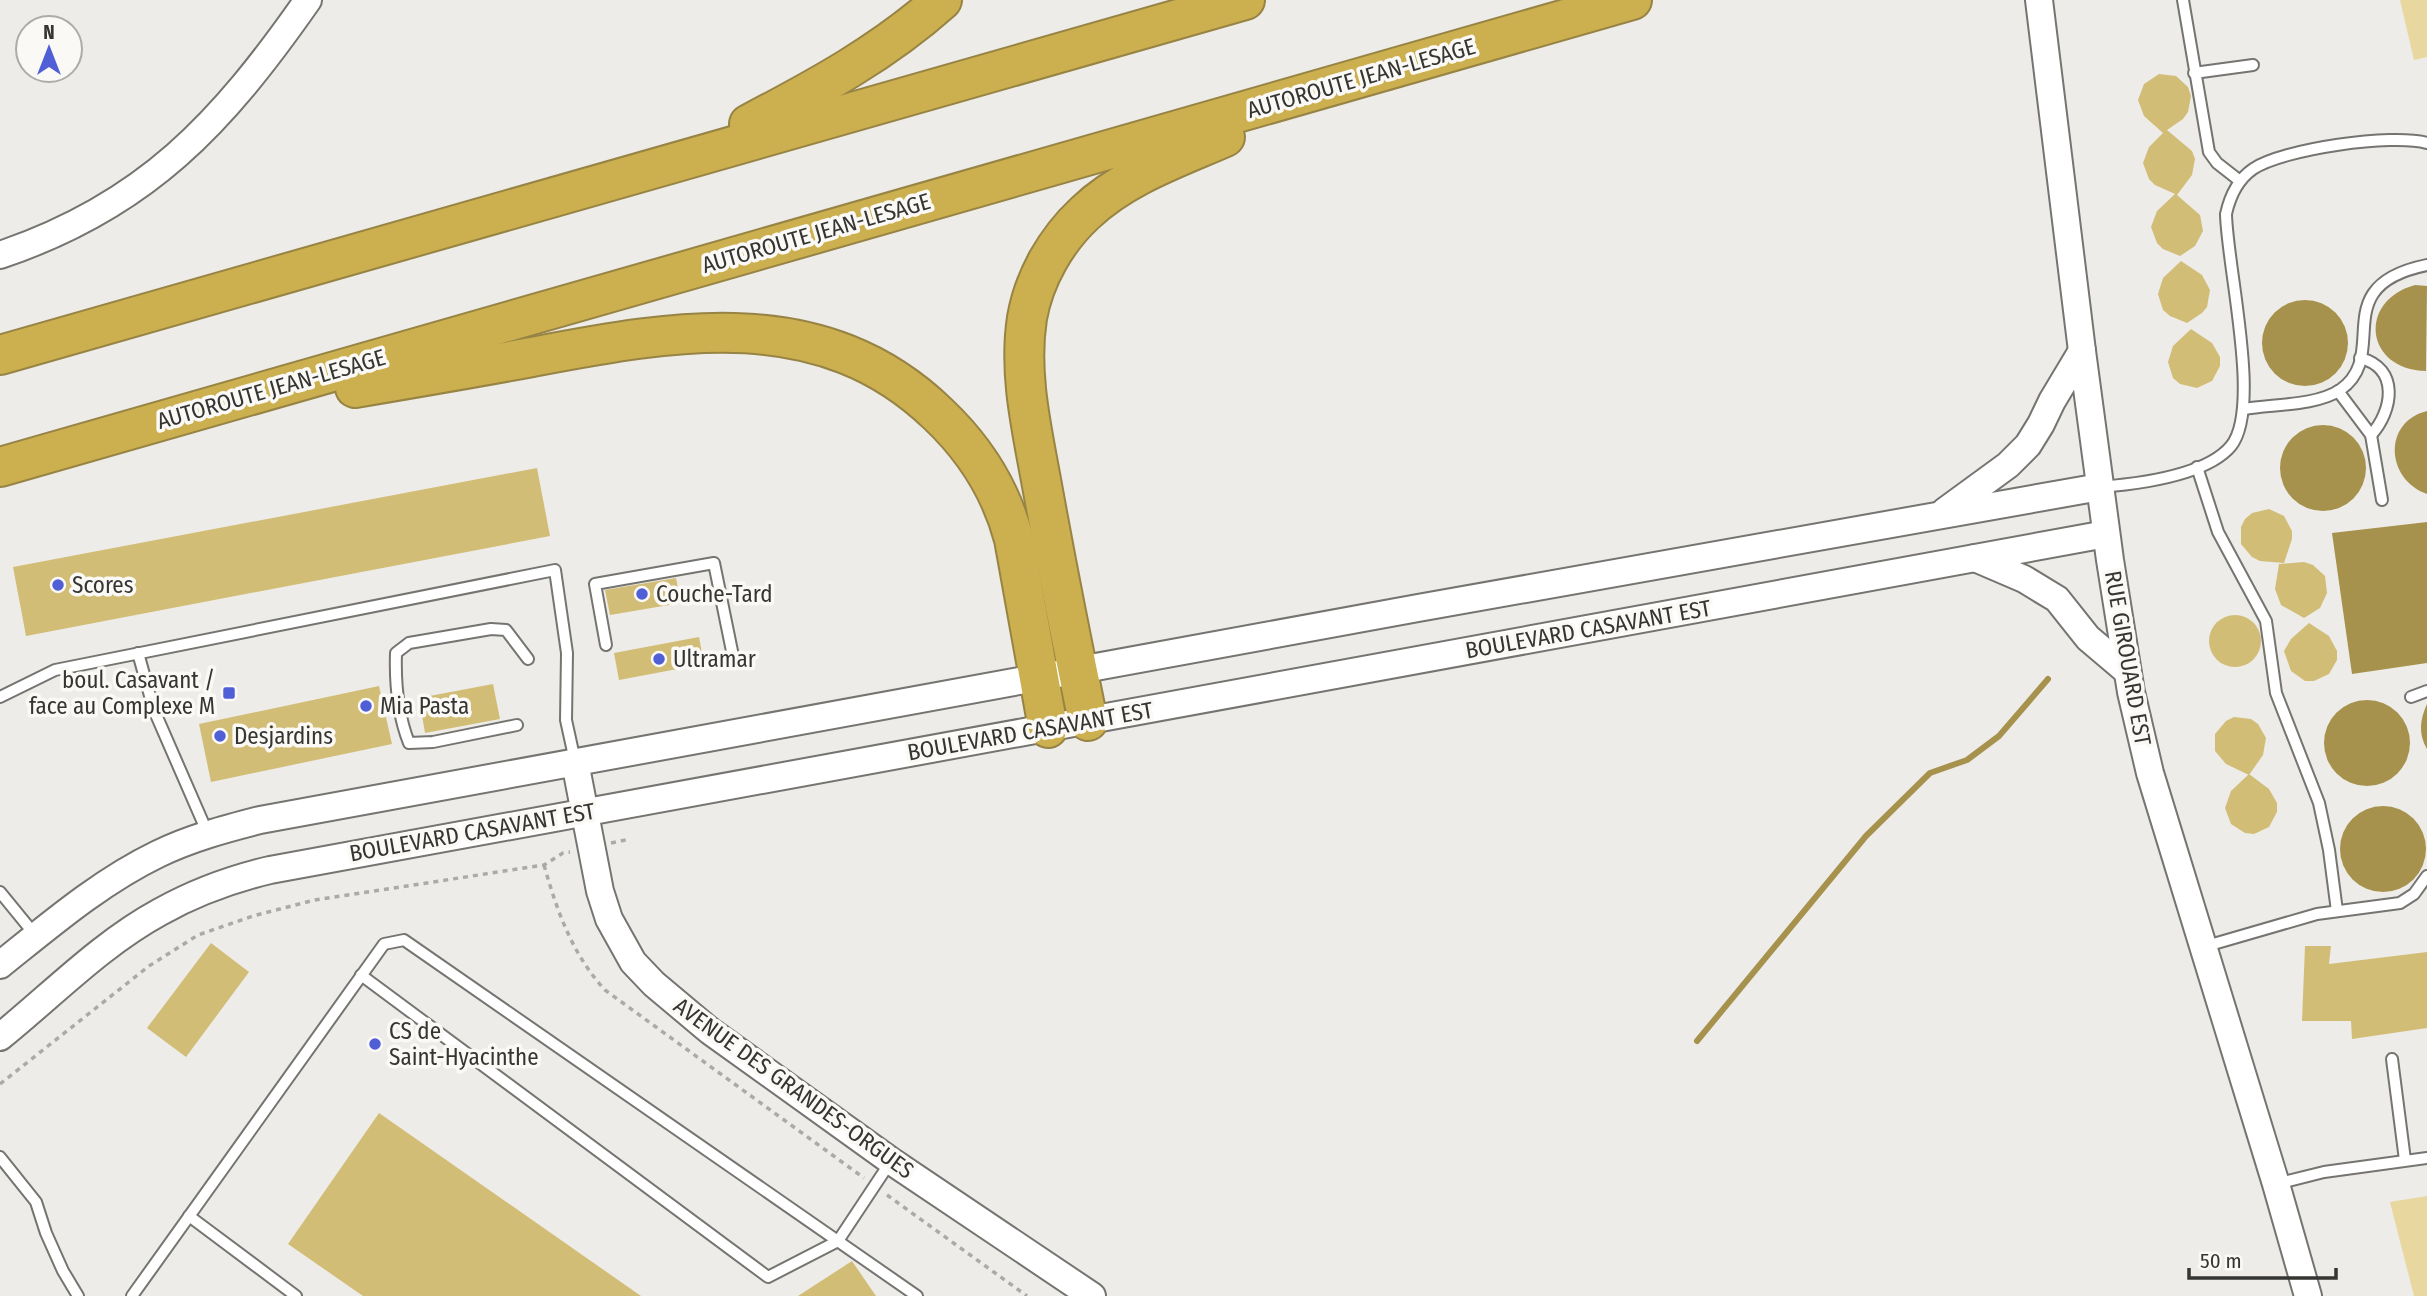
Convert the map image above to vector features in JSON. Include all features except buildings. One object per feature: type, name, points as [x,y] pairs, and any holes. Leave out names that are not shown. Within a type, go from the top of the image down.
[{"type":"highway","points":[[679,162],[844,73],[904,32],[942,0]]},
{"type":"highway","points":[[0,355],[1245,0]]},
{"type":"highway","name":"AUTOROUTE JEAN-LESAGE","points":[[0,467],[1632,0]]},
{"type":"highway","points":[[1088,721],[1031,424],[1025,377],[1027,317],[1038,279],[1053,251],[1071,227],[1116,189],[1145,172],[1345,83]]},
{"type":"highway","points":[[155,422],[660,336],[732,332],[775,335],[814,343],[862,361],[904,386],[949,425],[978,460],[1001,501],[1012,530],[1048,728]]},
{"type":"street","points":[[0,255],[52,235],[100,211],[173,159],[237,96],[308,0]]},
{"type":"street","name":"RUE GIROUARD EST","points":[[2039,0],[2082,351],[2127,671],[2145,753],[2277,1184],[2308,1296]]},
{"type":"street","points":[[1941,514],[2008,465],[2028,445],[2082,351]]},
{"type":"street","points":[[0,965],[91,894],[157,855],[208,834],[310,810],[2100,487]]},
{"type":"street","name":"BOULEVARD CASAVANT EST","points":[[0,1037],[128,932],[159,912],[245,876],[2106,534]]},
{"type":"street","points":[[1975,558],[2025,579],[2057,599],[2088,638],[2127,671]]},
{"type":"street","name":"AVENUE DES GRANDES-ORGUES","points":[[575,762],[600,891],[609,919],[633,962],[654,984],[710,1031],[891,1161],[1092,1296]]},
{"type":"lane","points":[[2183,0],[2211,157],[2240,181]]},
{"type":"lane","points":[[2194,73],[2253,65]]},
{"type":"lane","points":[[2100,487],[2172,476],[2197,467],[2220,456],[2229,448],[2239,430],[2244,409],[2243,368],[2226,214],[2231,195],[2240,181],[2258,165],[2291,155],[2390,140],[2410,140],[2427,144]]},
{"type":"lane","points":[[2244,409],[2319,399],[2338,391],[2355,374],[2360,358],[2367,307],[2376,288],[2397,273],[2427,265]]},
{"type":"lane","points":[[2360,358],[2371,361],[2378,367],[2388,388],[2387,412],[2371,435]]},
{"type":"lane","points":[[2338,391],[2371,435],[2382,500]]},
{"type":"lane","points":[[2197,467],[2218,532],[2266,621],[2277,693],[2319,803],[2332,868],[2337,911]]},
{"type":"lane","points":[[606,645],[595,584],[714,563],[734,661]]},
{"type":"lane","points":[[0,697],[55,670],[555,570],[567,653],[566,720],[575,762]]},
{"type":"lane","points":[[517,726],[433,742],[409,743],[402,726],[395,675],[396,653],[409,643],[491,629],[506,630],[528,659]]},
{"type":"lane","points":[[138,653],[154,710],[208,834]]},
{"type":"lane","points":[[2411,697],[2427,691]]},
{"type":"lane","points":[[2203,947],[2304,917],[2400,903],[2414,894],[2427,876]]},
{"type":"lane","points":[[0,892],[36,936]]},
{"type":"lane","points":[[132,1296],[384,944],[404,940],[918,1296]]},
{"type":"lane","points":[[361,975],[768,1277],[838,1241],[891,1161]]},
{"type":"lane","points":[[2392,1059],[2405,1160]]},
{"type":"lane","points":[[0,1157],[36,1202],[46,1233],[78,1296]]},
{"type":"lane","points":[[2277,1184],[2308,1174],[2427,1158]]},
{"type":"lane","points":[[190,1216],[296,1296]]},
{"type":"path","name":"BOULEVARD CASAVANT EST","points":[[0,1084],[149,965],[198,935],[307,902],[544,865],[563,853]]},
{"type":"shaded area","points":[[2400,0],[2427,0],[2427,57],[2414,60]]},
{"type":"shaded area","points":[[2415,285],[2427,286],[2426,371],[2406,368],[2390,359],[2380,348],[2376,334],[2377,319],[2384,305],[2396,293]]},
{"type":"shaded area","points":[[2305,300],[2322,303],[2336,312],[2345,326],[2348,343],[2345,360],[2336,374],[2322,383],[2305,386],[2288,383],[2274,374],[2265,360],[2262,343],[2265,326],[2274,312],[2288,303]]},
{"type":"shaded area","points":[[2427,411],[2427,494],[2413,487],[2403,477],[2395,451],[2396,438],[2402,427],[2412,417]]},
{"type":"shaded area","points":[[2323,425],[2340,428],[2354,437],[2363,451],[2366,468],[2363,485],[2354,499],[2340,508],[2323,511],[2306,508],[2292,499],[2283,485],[2280,468],[2283,451],[2292,437],[2306,428]]},
{"type":"shaded area","points":[[2427,522],[2427,663],[2352,674],[2332,533]]},
{"type":"shaded area","points":[[2367,700],[2384,703],[2398,712],[2407,726],[2410,743],[2407,760],[2398,774],[2384,783],[2367,786],[2350,783],[2336,774],[2327,760],[2324,743],[2327,726],[2336,712],[2350,703]]},
{"type":"shaded area","points":[[2427,704],[2427,749],[2421,726]]},
{"type":"shaded area","points":[[2383,806],[2400,809],[2414,818],[2423,832],[2426,849],[2423,866],[2414,880],[2400,889],[2383,892],[2366,889],[2352,880],[2343,866],[2340,849],[2343,832],[2352,818],[2366,809]]},
{"type":"shaded area","points":[[2427,1196],[2427,1296],[2414,1296],[2390,1202]]},
{"type":"waterway","points":[[1697,1041],[1866,836],[1930,773],[1967,760],[1999,736],[2048,679]]},
{"type":"place","name":"Scores","points":[[58,585]]},
{"type":"place","name":"Couche-Tard","points":[[642,594]]},
{"type":"place","name":"Ultramar","points":[[659,659]]},
{"type":"place","name":"boul. Casavant / face au Complexe M","points":[[229,693]]},
{"type":"place","name":"Mia Pasta","points":[[366,706]]},
{"type":"place","name":"Desjardins","points":[[220,736]]},
{"type":"place","name":"CS de Saint-Hyacinthe","points":[[375,1044]]}]
